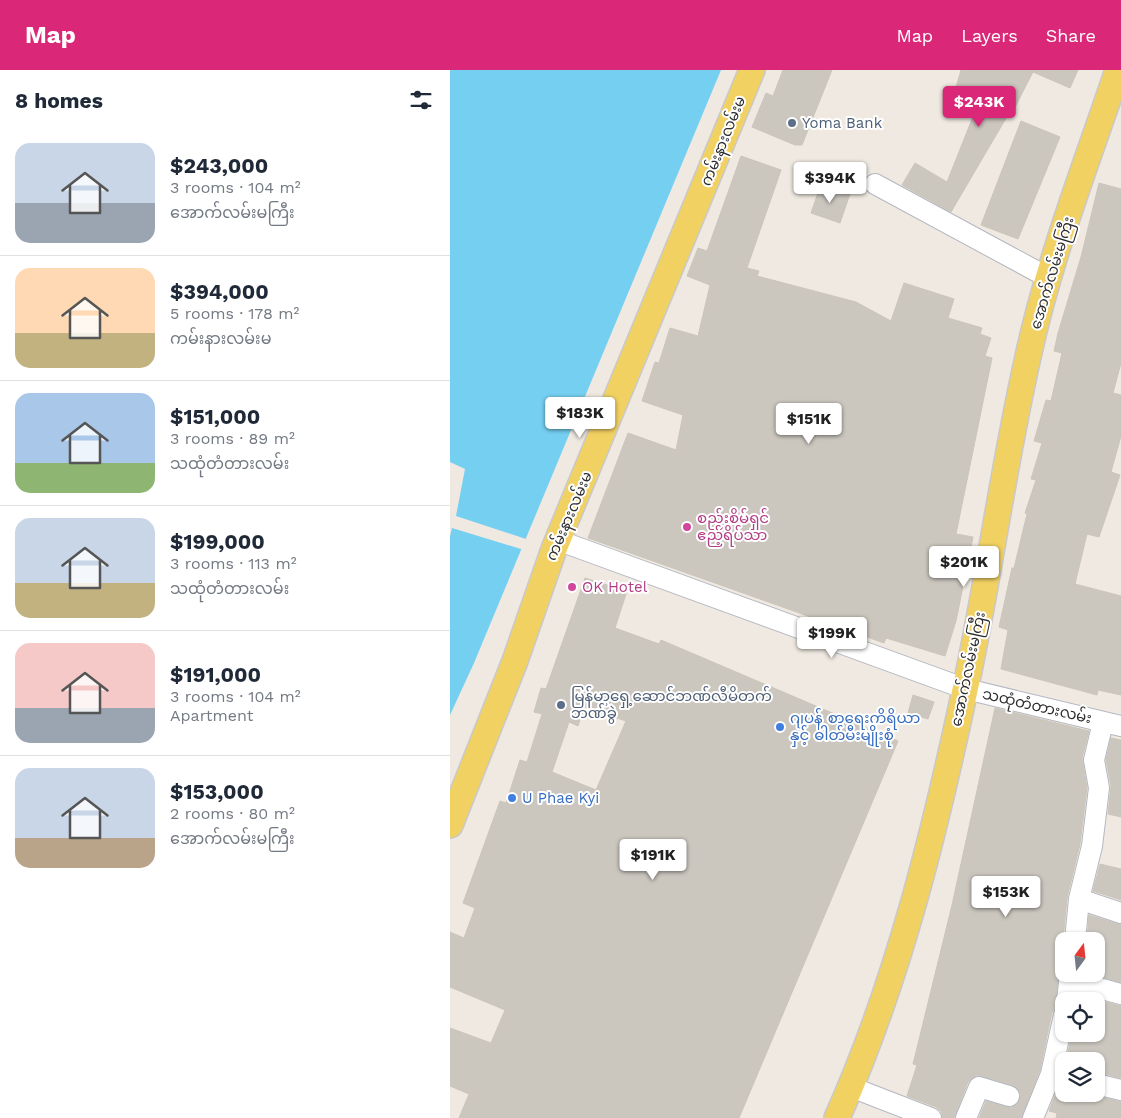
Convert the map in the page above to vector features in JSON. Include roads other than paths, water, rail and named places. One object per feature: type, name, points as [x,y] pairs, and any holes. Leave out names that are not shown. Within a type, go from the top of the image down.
[{"type":"main road","name":"ကမ်းနားလမ်းမ","points":[[450,825],[515,661],[554,549],[560,541],[752,70]]},
{"type":"main road","name":"အောက်လမ်းမကြီး","points":[[837,1118],[861,1064],[908,927],[966,689],[1028,356],[1049,278],[1118,70]]},
{"type":"street","points":[[875,184],[1049,278]]},
{"type":"street","name":"သထုံတံတားလမ်း","points":[[560,541],[966,689],[1112,724]]},
{"type":"street","points":[[1076,932],[1079,899],[1092,846],[1099,788],[1094,760],[1112,724]]},
{"type":"street","points":[[1079,899],[1121,913]]},
{"type":"street","points":[[1084,982],[1121,994]]},
{"type":"street","points":[[1033,1118],[1055,1079]]},
{"type":"street","points":[[1105,1086],[1121,1090]]},
{"type":"street","points":[[851,1087],[931,1118]]},
{"type":"street","points":[[966,1118],[979,1087],[1009,1096]]},
{"type":"water","points":[[450,70],[721,70],[474,663],[450,715]]},
{"type":"place","name":"Yoma Bank","points":[[792,123]]},
{"type":"place","name":"စည်းစိမ်ရှင် ဧည့်ရိပ်သာ","points":[[687,527]]},
{"type":"place","name":"OK Hotel","points":[[572,587]]},
{"type":"place","name":"မြန်မာ့ရှေ့ဆောင်ဘဏ်လီမိတက် ဘဏ်ခွဲ","points":[[561,705]]},
{"type":"place","name":"ဂျပန် စာရေးကိရိယာ နှင့် ဓါတ်မီးမျိုးစုံ","points":[[780,727]]},
{"type":"place","name":"U Phae Kyi","points":[[512,798]]}]
